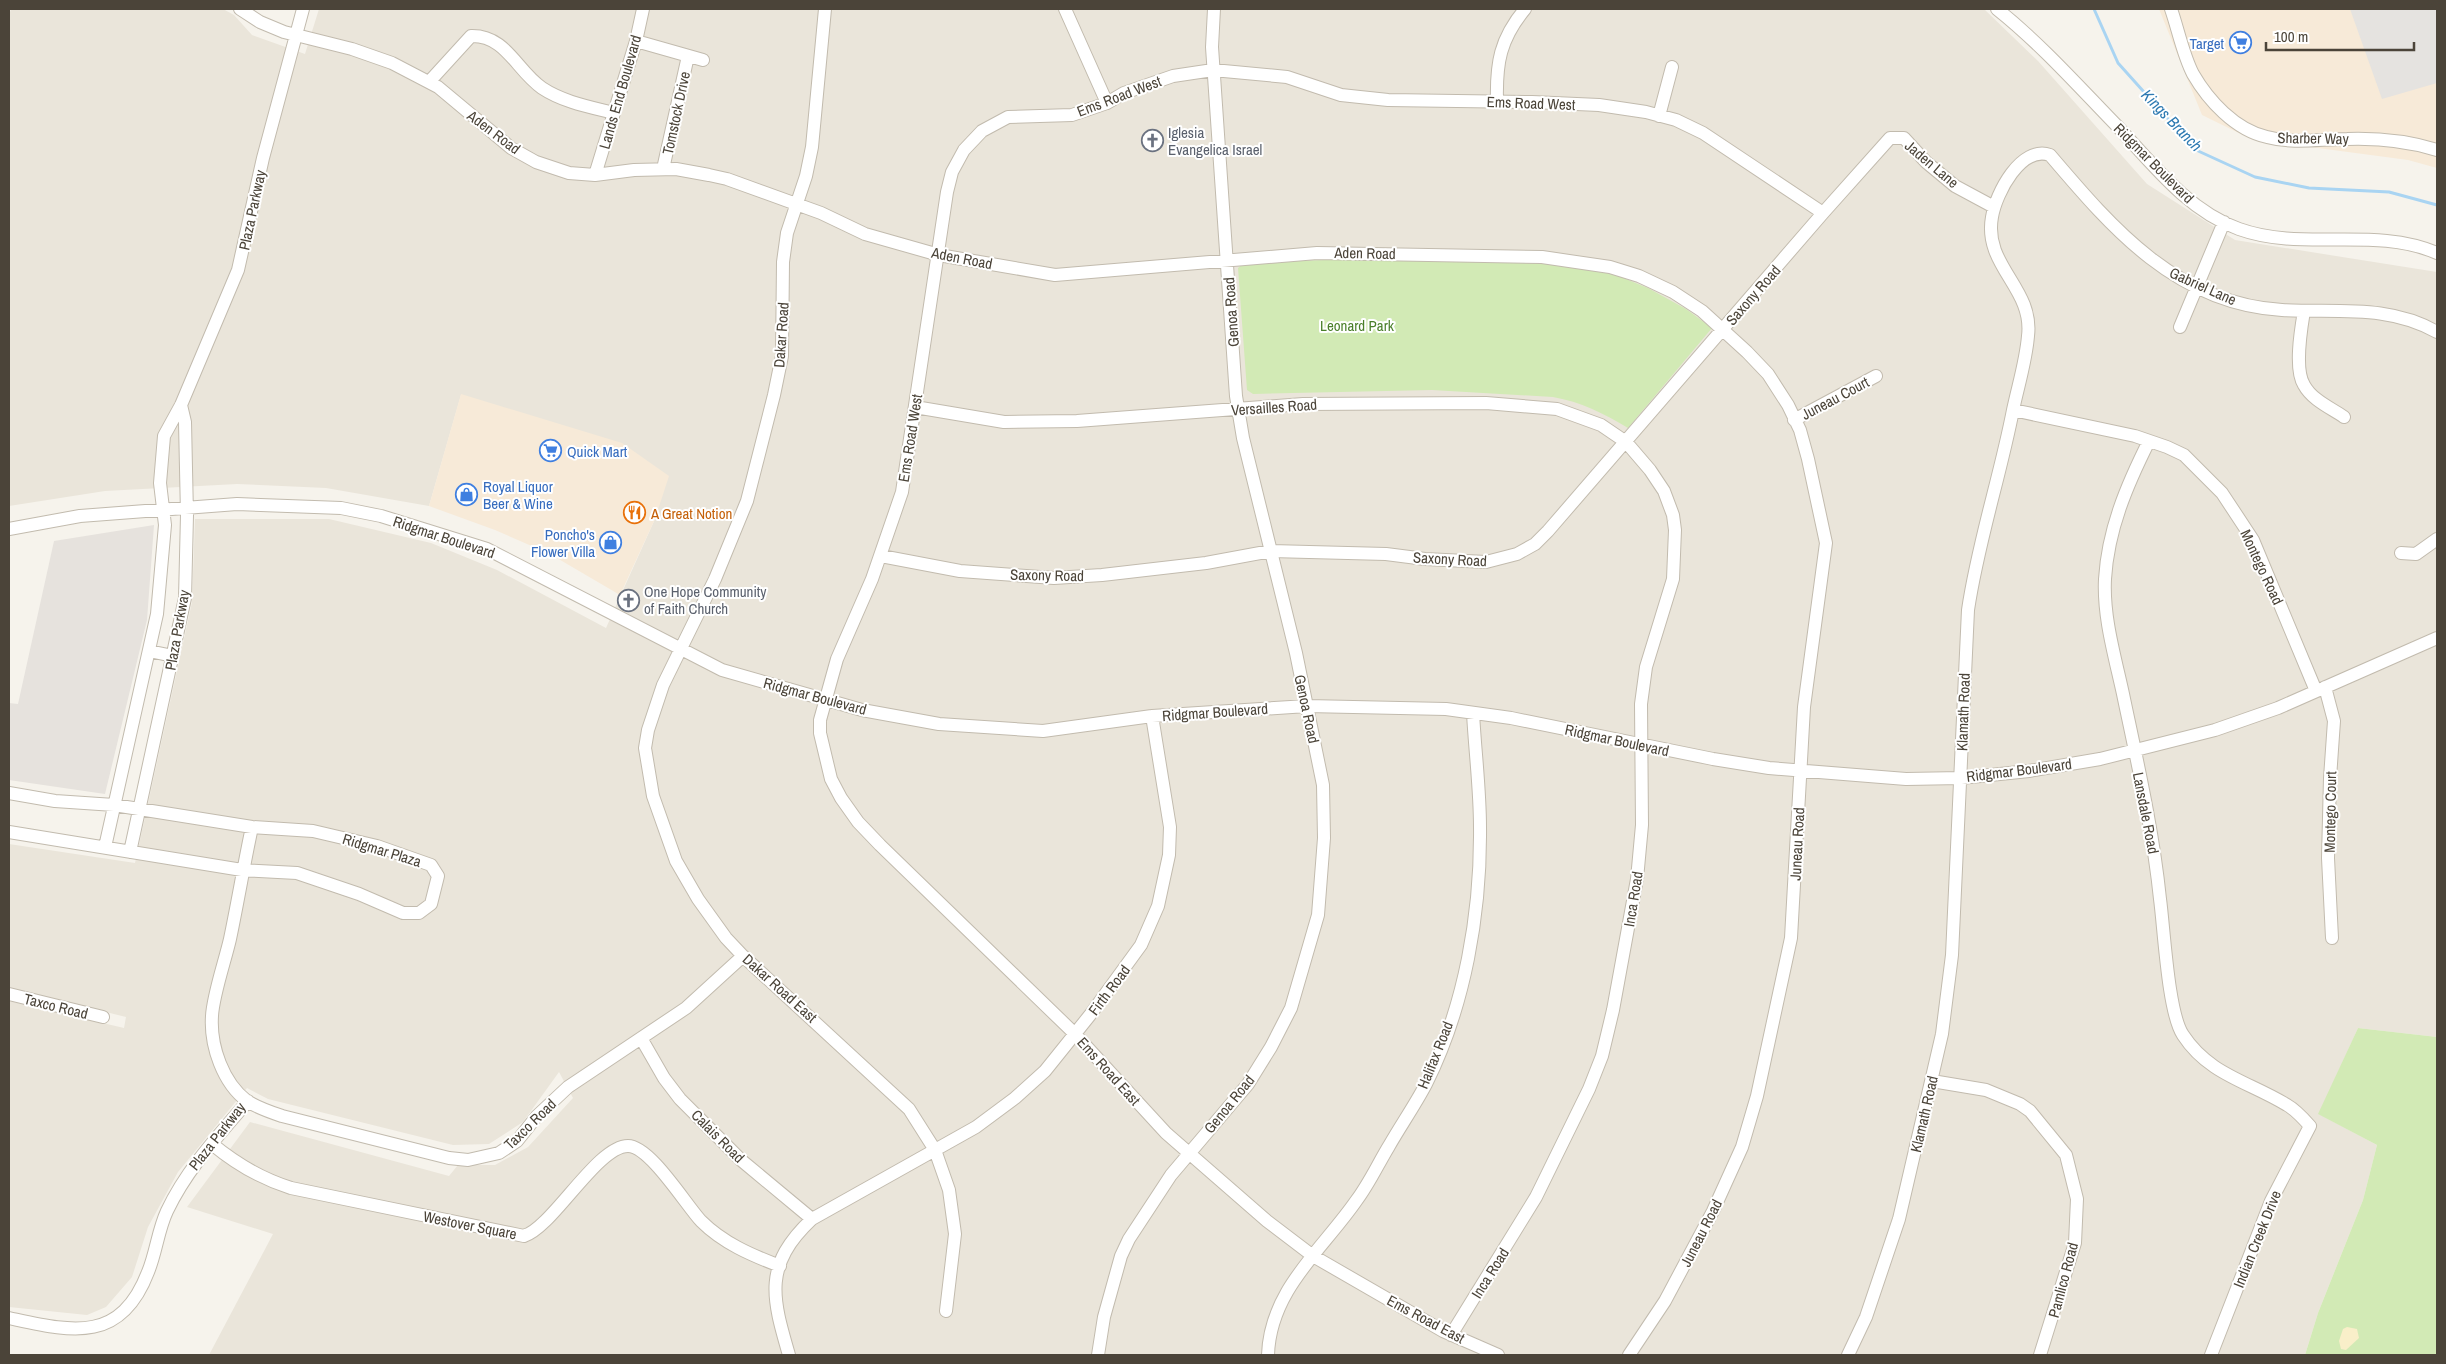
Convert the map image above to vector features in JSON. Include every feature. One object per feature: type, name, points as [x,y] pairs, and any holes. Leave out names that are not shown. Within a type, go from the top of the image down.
[{"type":"street","name":"Aden Road","points":[[240,9],[260,22],[296,35],[352,49],[392,63],[429,82],[511,148],[536,162],[569,173],[595,175],[634,170],[676,168],[727,179],[821,213],[865,234],[939,255],[1055,275],[1317,252],[1542,257],[1610,267],[1639,276],[1673,292],[1702,311],[1723,330]]},
{"type":"street","name":"Plaza Parkway","points":[[105,847],[157,614],[164,508],[160,484],[164,436],[181,405],[218,320],[243,253],[263,158],[303,9]]},
{"type":"street","name":"Lands End Boulevard","points":[[595,175],[644,9]]},
{"type":"street","name":"Dakar Road","points":[[681,649],[715,579],[747,501],[782,356],[784,329],[783,262],[787,233],[812,147],[825,9]]},
{"type":"street","points":[[1064,9],[1107,103]]},
{"type":"street","name":"Genoa Road","points":[[1098,1355],[1104,1317],[1121,1256],[1142,1218],[1171,1175],[1248,1084],[1271,1046],[1291,1008],[1318,915],[1325,818],[1323,785],[1307,706],[1243,438],[1238,409],[1213,70],[1214,9]]},
{"type":"street","points":[[1497,101],[1496,72],[1499,54],[1505,37],[1525,9]]},
{"type":"street","name":"Ridgmar Boulevard","points":[[1998,9],[2036,41],[2186,198],[2224,222],[2253,233],[2281,237],[2395,240],[2437,253]]},
{"type":"street","name":"Sharber Way","points":[[2171,9],[2192,72],[2209,98],[2238,123],[2266,137],[2296,140],[2348,138],[2412,142],[2437,150]]},
{"type":"street","points":[[429,82],[471,36],[484,36],[498,43],[528,76],[553,94],[614,113]]},
{"type":"street","points":[[636,40],[702,60]]},
{"type":"street","name":"Tomstock Drive","points":[[663,170],[688,56]]},
{"type":"street","points":[[1659,116],[1672,67]]},
{"type":"street","name":"Ems Road West","points":[[826,700],[837,659],[881,556],[902,492],[947,192],[952,172],[964,150],[982,131],[1008,117],[1072,115],[1107,103],[1124,93],[1173,76],[1213,70],[1287,77],[1341,95],[1388,100],[1497,101],[1599,105],[1676,120],[1703,133],[1823,213]]},
{"type":"street","name":"Saxony Road","points":[[881,556],[960,571],[1054,578],[1102,575],[1206,563],[1271,551],[1386,554],[1469,562],[1497,561],[1517,554],[1535,544],[1626,442],[1823,213],[1857,177],[1882,144],[1895,137]]},
{"type":"street","name":"Jaden Lane","points":[[1895,137],[1904,138],[1926,162],[1955,186],[1994,207]]},
{"type":"street","name":"Klamath Road","points":[[1848,1355],[1866,1318],[1899,1219],[1942,1034],[1952,955],[1968,610],[1973,575],[2008,438],[2029,335],[2026,304],[1998,261],[1992,235],[1991,219],[1994,207],[2003,188],[2018,167],[2030,155],[2043,152]]},
{"type":"street","name":"Gabriel Lane","points":[[2043,152],[2050,155],[2117,231],[2136,248],[2169,272],[2196,286],[2228,300],[2260,307],[2304,311],[2368,311],[2394,314],[2422,323],[2437,332]]},
{"type":"street","points":[[2180,327],[2224,222]]},
{"type":"street","points":[[2304,311],[2300,334],[2304,386],[2316,398],[2344,417]]},
{"type":"street","name":"Juneau Road","points":[[1629,1355],[1665,1300],[1713,1212],[1742,1147],[1759,1087],[1792,938],[1804,707],[1826,543],[1808,459],[1794,420],[1768,374],[1723,330]]},
{"type":"street","name":"Juneau Court","points":[[1794,420],[1876,376]]},
{"type":"street","name":"Versailles Road","points":[[915,407],[1004,422],[1077,421],[1303,404],[1486,403],[1548,408],[1581,416],[1601,425],[1626,442]]},
{"type":"street","name":"Plaza Parkway","points":[[130,852],[185,598],[187,506],[185,422],[181,405]]},
{"type":"street","name":"Montego Road","points":[[2013,410],[2149,440],[2184,455],[2222,493],[2253,540],[2320,689]]},
{"type":"street","name":"Lansdale Road","points":[[2149,440],[2128,484],[2116,518],[2110,538],[2105,581],[2109,628],[2157,871],[2171,990],[2177,1024],[2182,1034],[2199,1055],[2214,1068],[2287,1104],[2310,1126]]},
{"type":"street","name":"Inca Road","points":[[1451,1334],[1536,1197],[1589,1089],[1602,1056],[1613,1010],[1638,879],[1642,825],[1641,704],[1646,667],[1673,579],[1675,530],[1673,515],[1664,491],[1650,470],[1626,442]]},
{"type":"street","name":"Ridgmar Boulevard","points":[[9,529],[80,516],[187,506],[237,504],[341,508],[381,516],[487,549],[681,649],[738,675],[906,720],[1011,730],[1043,731],[1152,716],[1307,706],[1446,709],[1510,718],[1714,760],[1801,771],[1906,779],[1961,778],[2029,771],[2134,751],[2215,730],[2320,689],[2437,638]]},
{"type":"street","points":[[2401,553],[2416,554],[2437,539]]},
{"type":"street","name":"Dakar Road East","points":[[681,649],[663,685],[648,730],[645,748],[653,796],[676,861],[694,892],[726,938],[743,956],[902,1102],[935,1150],[949,1190],[955,1234],[946,1310]]},
{"type":"street","points":[[149,651],[173,656]]},
{"type":"street","name":"Montego Court","points":[[2320,689],[2334,721],[2330,778],[2328,858],[2332,938]]},
{"type":"street","name":"Ems Road East","points":[[826,700],[820,733],[825,761],[841,798],[858,822],[1075,1034],[1166,1133],[1267,1221],[1313,1256],[1451,1334],[1498,1355]]},
{"type":"street","name":"Halifax Road","points":[[1268,1355],[1270,1334],[1280,1302],[1292,1282],[1357,1201],[1426,1084],[1446,1036],[1476,918],[1480,826],[1473,713]]},
{"type":"street","name":"Firth Road","points":[[789,1355],[776,1312],[774,1292],[786,1250],[799,1231],[812,1219],[976,1127],[1015,1098],[1045,1071],[1142,945],[1158,906],[1169,855],[1170,827],[1152,716]]},
{"type":"street","name":"Ridgmar Plaza","points":[[9,793],[55,801],[114,805],[252,827],[313,831],[377,846],[430,865],[438,876],[431,904],[419,913],[403,914],[359,894],[296,873],[242,870],[9,832]]},
{"type":"street","name":"Plaza Parkway","points":[[9,1318],[45,1326],[80,1330],[104,1324],[130,1304],[141,1289],[148,1272],[166,1213],[196,1162],[248,1101],[231,1085],[220,1063],[214,1040],[212,1015],[229,946],[242,870],[252,827]]},
{"type":"street","name":"Taxco Road","points":[[248,1101],[263,1110],[282,1116],[449,1158],[482,1158],[499,1153],[516,1141],[537,1116],[568,1088],[686,1008],[743,956]]},
{"type":"street","name":"Taxco Road","points":[[9,994],[104,1017]]},
{"type":"street","name":"Calais Road","points":[[641,1038],[664,1078],[680,1099],[741,1160],[812,1219]]},
{"type":"street","name":"Pamlico Road","points":[[1932,1081],[1986,1090],[2014,1101],[2030,1111],[2066,1155],[2077,1199],[2075,1242],[2040,1355]]},
{"type":"street","name":"Indian Creek Drive","points":[[2212,1355],[2271,1201],[2310,1126]]},
{"type":"street","name":"Westover Square","points":[[212,1144],[229,1158],[274,1182],[291,1188],[524,1236],[534,1233],[572,1190],[617,1147],[630,1146],[646,1156],[668,1178],[700,1220],[719,1237],[755,1256],[780,1266]]},
{"type":"shaded area","points":[[11,9],[223,9],[234,15],[252,35],[305,54],[319,9],[1984,9],[2038,61],[2147,184],[2235,240],[2437,272],[2437,1037],[2358,1028],[2319,1114],[2377,1145],[2363,1200],[2318,1313],[2305,1355],[209,1355],[273,1234],[187,1207],[250,1122],[449,1176],[458,1165],[495,1165],[528,1147],[573,1098],[559,1072],[523,1122],[489,1144],[453,1145],[268,1099],[247,1088],[178,1172],[148,1227],[132,1277],[106,1307],[87,1315],[9,1307],[9,1001],[124,1028],[126,1017],[9,988],[9,844],[135,863],[192,602],[195,519],[329,519],[431,543],[497,570],[606,628],[655,519],[461,395],[429,506],[326,488],[237,484],[105,491],[9,506],[9,15]]},
{"type":"shaded area","points":[[2159,9],[2437,9],[2437,168],[2408,160],[2251,139],[2202,115]]},
{"type":"shaded area","points":[[2350,9],[2437,9],[2437,83],[2382,99]]},
{"type":"shaded area","points":[[461,394],[622,443],[669,476],[655,519],[620,595],[550,554],[495,530],[429,506]]},
{"type":"shaded area","points":[[154,525],[147,620],[105,794],[9,780],[9,703],[18,704],[54,541]]},
{"type":"green space","name":"Leonard Park","points":[[1377,258],[1540,262],[1611,273],[1648,288],[1686,309],[1712,328],[1628,428],[1592,409],[1553,397],[1432,390],[1253,394],[1247,390],[1238,268],[1244,263]]},
{"type":"green space","points":[[2358,1028],[2437,1037],[2437,1355],[2305,1355],[2318,1313],[2363,1200],[2377,1145],[2318,1114]]},
{"type":"sand","points":[[2347,1327],[2357,1329],[2359,1338],[2346,1350],[2341,1349],[2339,1341],[2343,1329]]},
{"type":"waterway","name":"Kings Branch","points":[[2094,9],[2118,63],[2196,150],[2255,177],[2309,188],[2389,192],[2437,205]]},
{"type":"place","name":"Target","points":[[2240,43]]},
{"type":"place","name":"Iglesia Evangelica Israel","points":[[1152,141]]},
{"type":"place","name":"Quick Mart","points":[[551,451]]},
{"type":"place","name":"Royal Liquor Beer & Wine","points":[[467,495]]},
{"type":"place","name":"A Great Notion","points":[[635,513]]},
{"type":"place","name":"Poncho's Flower Villa","points":[[611,543]]},
{"type":"place","name":"One Hope Community of Faith Church","points":[[628,600]]}]
